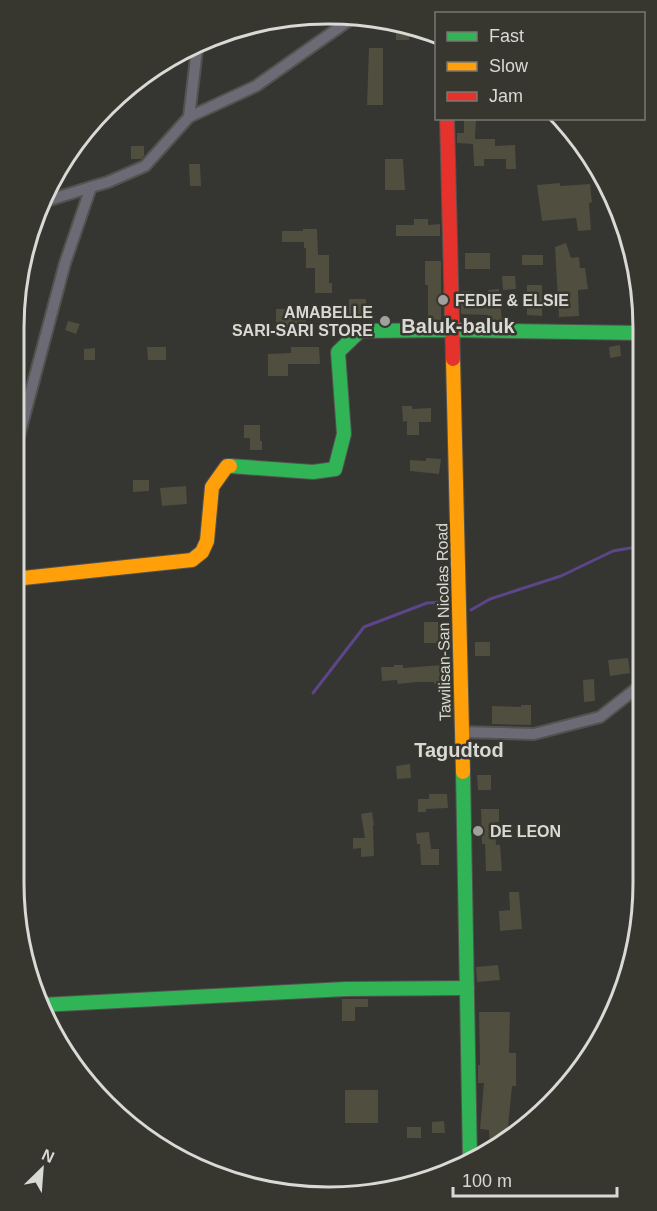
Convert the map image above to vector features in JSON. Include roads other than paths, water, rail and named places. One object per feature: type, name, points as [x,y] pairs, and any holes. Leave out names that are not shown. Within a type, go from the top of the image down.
[{"type":"street","points":[[53,199],[108,182],[145,166],[189,117],[256,86],[343,25]]},
{"type":"street","points":[[189,117],[196,54]]},
{"type":"street","name":"Tawilisan-San Nicolas Road","points":[[447,120],[470,1152]]},
{"type":"street","points":[[24,417],[65,263],[91,187]]},
{"type":"street","points":[[24,578],[192,560],[202,552],[207,541],[212,487],[227,466],[313,472],[335,469],[344,434],[338,352],[360,332],[452,330],[633,333]]},
{"type":"street","points":[[462,732],[534,734],[600,717],[633,691]]},
{"type":"street","points":[[49,1005],[346,989],[467,988]]},
{"type":"waterway","points":[[471,610],[490,599],[561,576],[613,551],[633,548]]},
{"type":"waterway","points":[[313,693],[364,627],[427,603],[443,602]]},
{"type":"place","name":"FEDIE & ELSIE","points":[[443,300]]},
{"type":"place","name":"AMABELLE SARI-SARI STORE","points":[[385,321]]},
{"type":"place","name":"DE LEON","points":[[478,831]]},
{"type":"district","name":"Baluk-baluk","points":[[458,326]]},
{"type":"district","name":"Tagudtod","points":[[459,750]]}]
